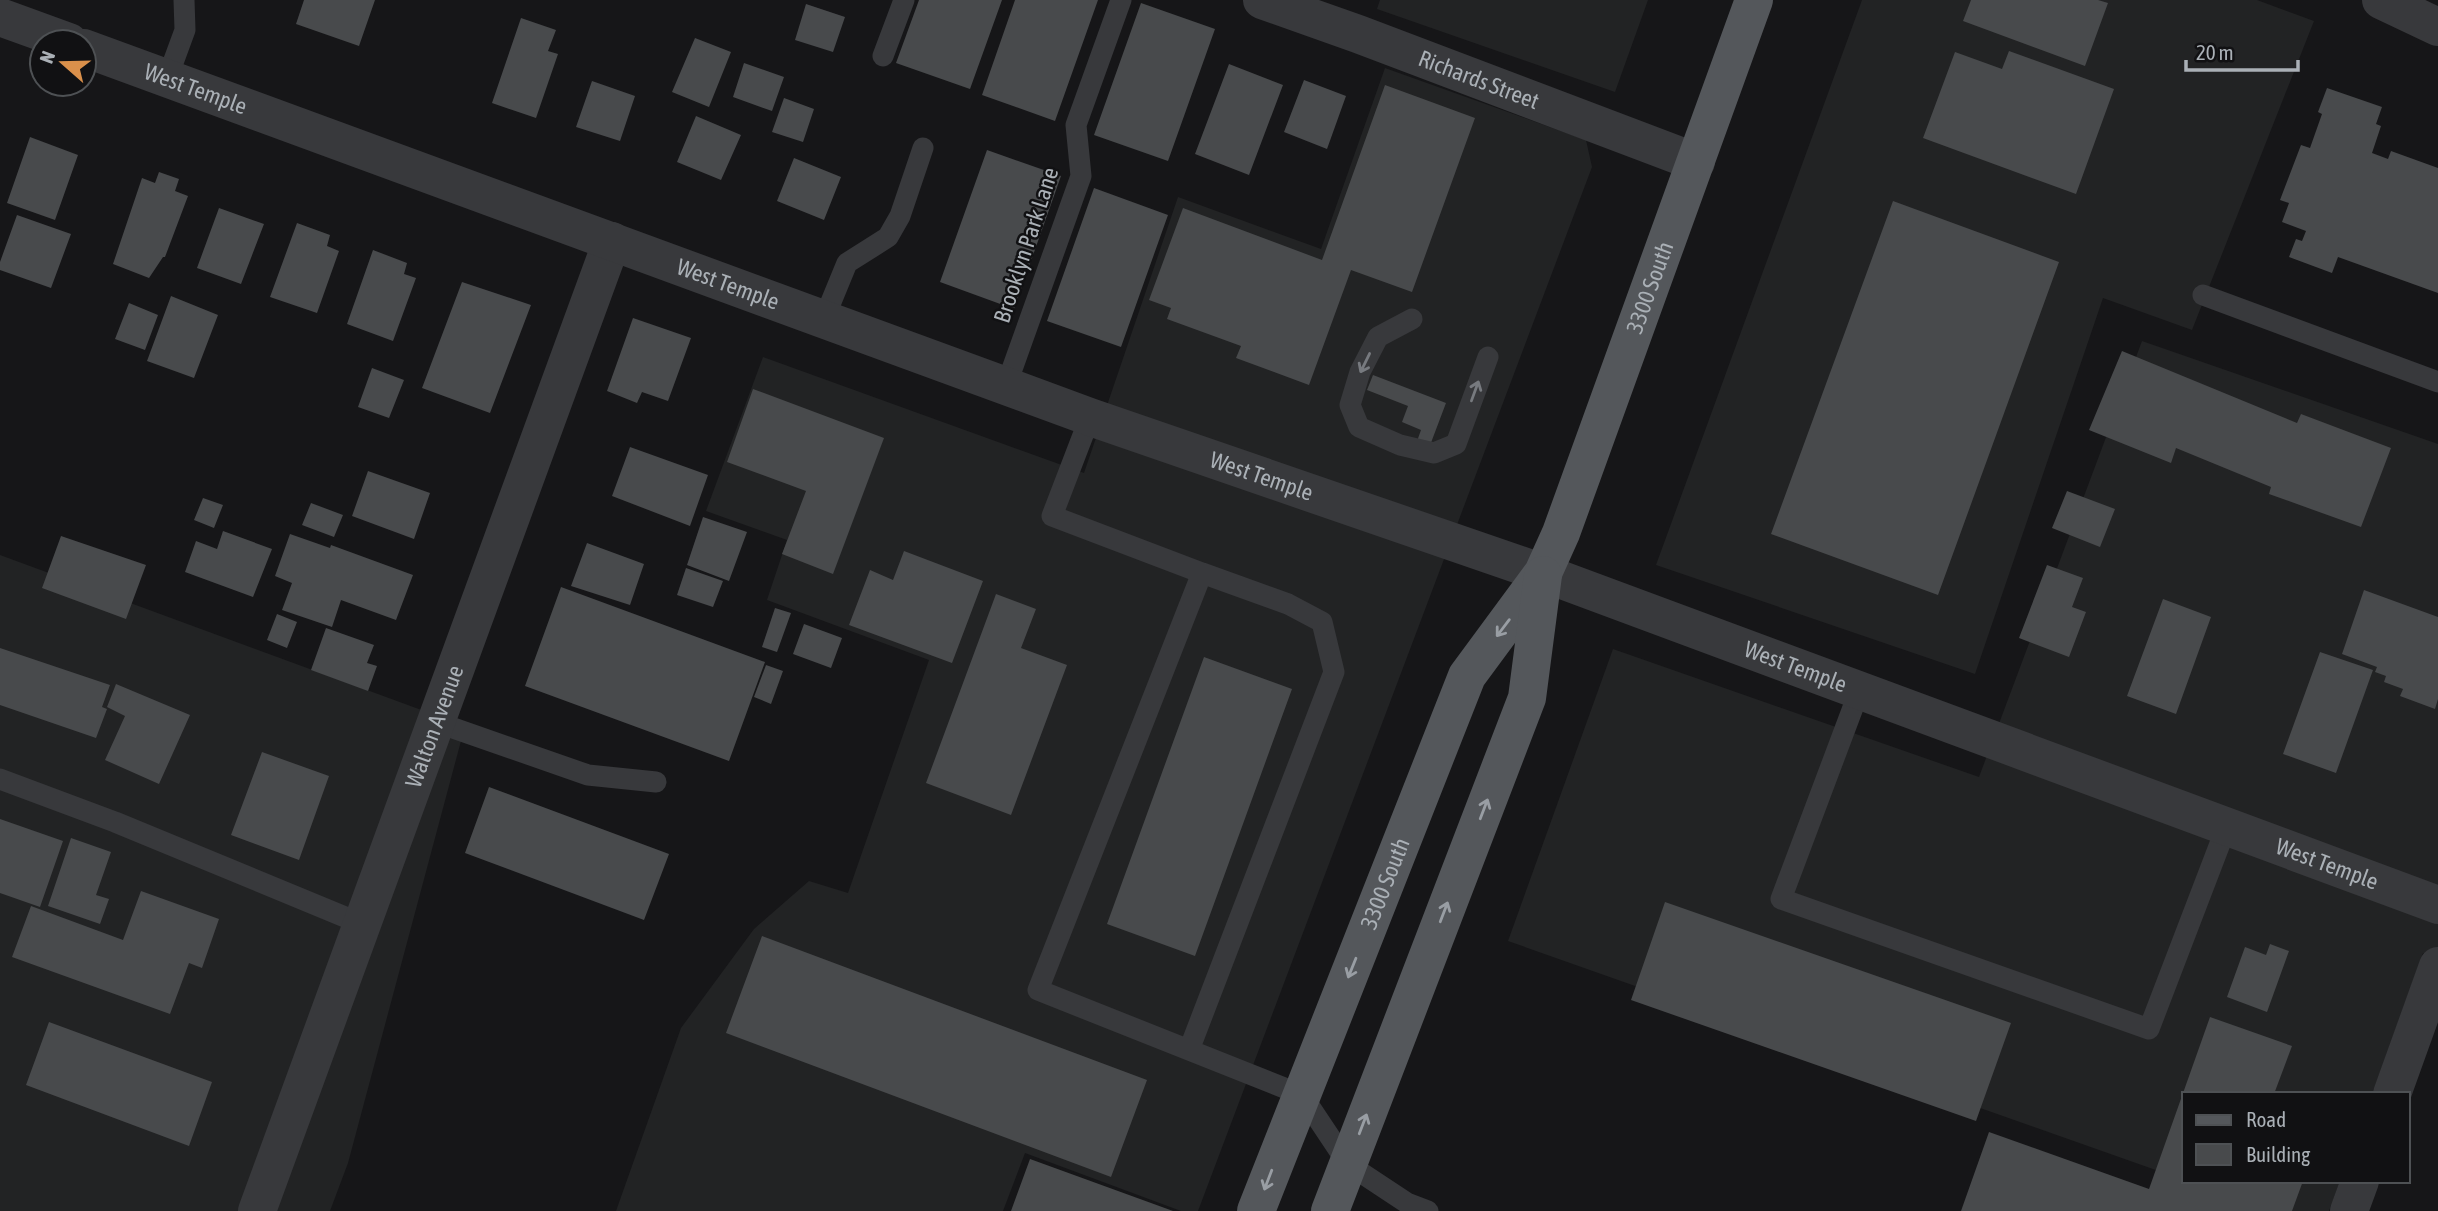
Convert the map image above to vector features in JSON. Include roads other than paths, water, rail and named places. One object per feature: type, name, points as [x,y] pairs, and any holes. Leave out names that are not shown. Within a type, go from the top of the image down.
[{"type":"main road","name":"3300 South","points":[[1256,1211],[1467,676],[1543,573],[1571,507],[1754,0]]},
{"type":"main road","name":"3300 South","points":[[1330,1211],[1527,698],[1543,573]]},
{"type":"street","name":"Richards Street","points":[[1262,0],[1696,162]]},
{"type":"street","points":[[2381,0],[2438,27]]},
{"type":"street","points":[[0,17],[30,28]]},
{"type":"street","name":"West Temple","points":[[98,53],[1090,417],[1543,573],[2438,905]]},
{"type":"street","name":"Walton Avenue","points":[[257,1211],[612,241]]},
{"type":"street","points":[[2393,1092],[2438,966]]},
{"type":"street","points":[[2349,1211],[2359,1183]]},
{"type":"lane","points":[[167,79],[184,30],[184,0]]},
{"type":"lane","points":[[883,56],[905,0]]},
{"type":"lane","name":"Brooklyn Park Lane","points":[[1006,386],[1081,176],[1076,125],[1121,0]]},
{"type":"lane","points":[[824,319],[847,263],[888,237],[900,216],[923,148]]},
{"type":"lane","points":[[2203,295],[2438,382]]},
{"type":"lane","points":[[1412,319],[1378,337],[1360,372],[1350,405],[1359,427],[1400,445],[1434,453],[1456,443],[1488,357]]},
{"type":"lane","points":[[1090,417],[1052,516],[1288,604],[1322,622],[1334,671],[1189,1050]]},
{"type":"lane","points":[[1202,573],[1038,990],[1302,1095],[1348,1164],[1407,1203],[1428,1211]]},
{"type":"lane","points":[[1860,689],[1781,899],[2149,1029],[2226,828]]},
{"type":"lane","points":[[436,722],[588,775],[656,782]]},
{"type":"lane","points":[[0,779],[115,822],[362,924]]}]
